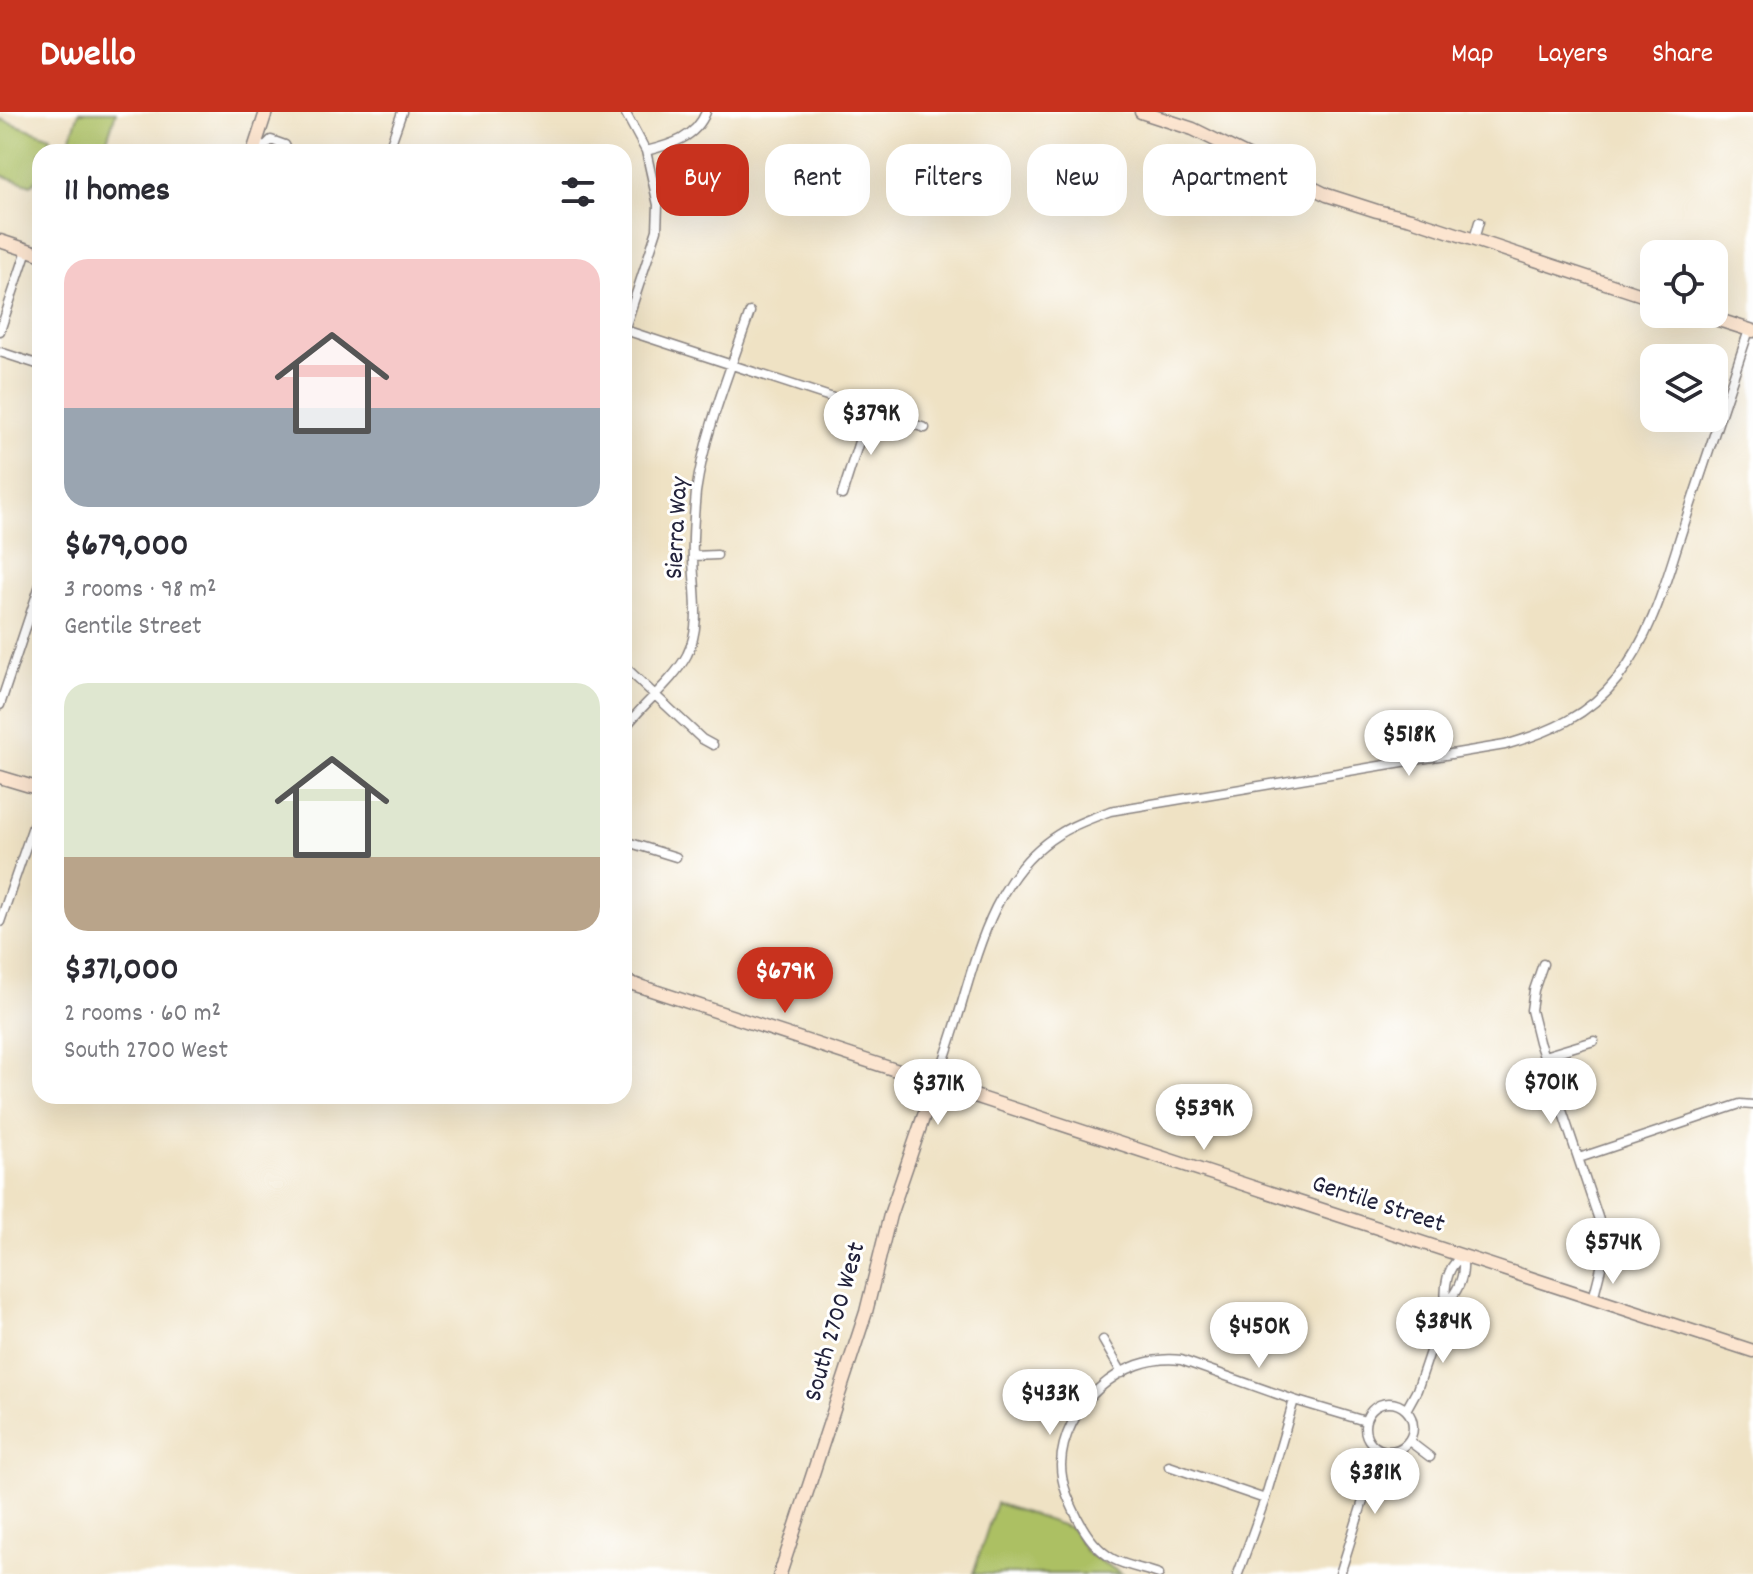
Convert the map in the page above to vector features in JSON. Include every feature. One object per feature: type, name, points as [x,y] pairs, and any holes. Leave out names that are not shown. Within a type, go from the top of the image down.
[{"type":"main road","points":[[261,144],[266,112]]},
{"type":"main road","points":[[1141,112],[1193,129],[1291,180],[1327,195],[1474,239],[1640,294]]},
{"type":"main road","points":[[0,241],[32,252]]},
{"type":"main road","points":[[1728,323],[1751,331]]},
{"type":"main road","points":[[0,777],[32,787]]},
{"type":"main road","name":"Gentile Street","points":[[632,984],[1753,1351]]},
{"type":"main road","name":"South 2700 West","points":[[780,1574],[866,1312],[890,1215],[935,1083]]},
{"type":"street","points":[[391,144],[402,112]]},
{"type":"street","points":[[625,112],[646,151],[658,205],[657,230],[632,307]]},
{"type":"street","points":[[646,151],[677,142],[693,132],[706,112]]},
{"type":"street","points":[[1474,239],[1479,222]]},
{"type":"street","points":[[0,331],[27,250]]},
{"type":"street","name":"Sierra Way","points":[[632,720],[675,672],[687,655],[692,640],[697,611],[694,518],[703,456],[750,312]]},
{"type":"street","points":[[935,1083],[1000,897],[1019,869],[1058,834],[1110,811],[1505,745],[1545,733],[1570,720],[1597,699],[1618,678],[1650,627],[1751,331]]},
{"type":"street","points":[[632,334],[925,428]]},
{"type":"street","points":[[0,352],[32,362]]},
{"type":"street","points":[[842,495],[869,410]]},
{"type":"street","points":[[693,556],[717,555]]},
{"type":"street","points":[[0,705],[32,609]]},
{"type":"street","points":[[632,674],[702,739],[713,745]]},
{"type":"street","points":[[0,922],[32,829]]},
{"type":"street","points":[[632,843],[676,857]]},
{"type":"street","points":[[1543,964],[1531,1010],[1602,1229],[1605,1252],[1593,1299]]},
{"type":"street","points":[[1544,1056],[1594,1041]]},
{"type":"street","points":[[1579,1158],[1740,1104],[1753,1105]]},
{"type":"street","points":[[1406,1410],[1417,1390],[1446,1304],[1456,1293],[1464,1267],[1462,1256]]},
{"type":"street","points":[[1103,1340],[1122,1373]]},
{"type":"street","points":[[1159,1574],[1113,1559],[1103,1550],[1086,1533],[1063,1486],[1061,1464],[1065,1441],[1083,1403],[1106,1383],[1122,1373],[1151,1363],[1181,1360],[1294,1400],[1365,1421]]},
{"type":"street","points":[[1238,1574],[1265,1499],[1294,1400]]},
{"type":"street","points":[[1383,1404],[1399,1405],[1406,1410],[1413,1422],[1413,1435],[1409,1441],[1396,1451],[1379,1450],[1366,1434],[1365,1421],[1375,1407],[1383,1404]]},
{"type":"street","points":[[1409,1441],[1430,1457]]},
{"type":"street","points":[[1340,1574],[1379,1450]]},
{"type":"street","points":[[1169,1466],[1265,1499]]},
{"type":"green space","points":[[79,112],[116,112],[106,144],[69,144]]},
{"type":"green space","points":[[0,119],[51,137],[49,144],[32,144],[31,185],[0,175]]},
{"type":"green space","points":[[996,1503],[1071,1528],[1087,1553],[1122,1574],[973,1574]]}]
